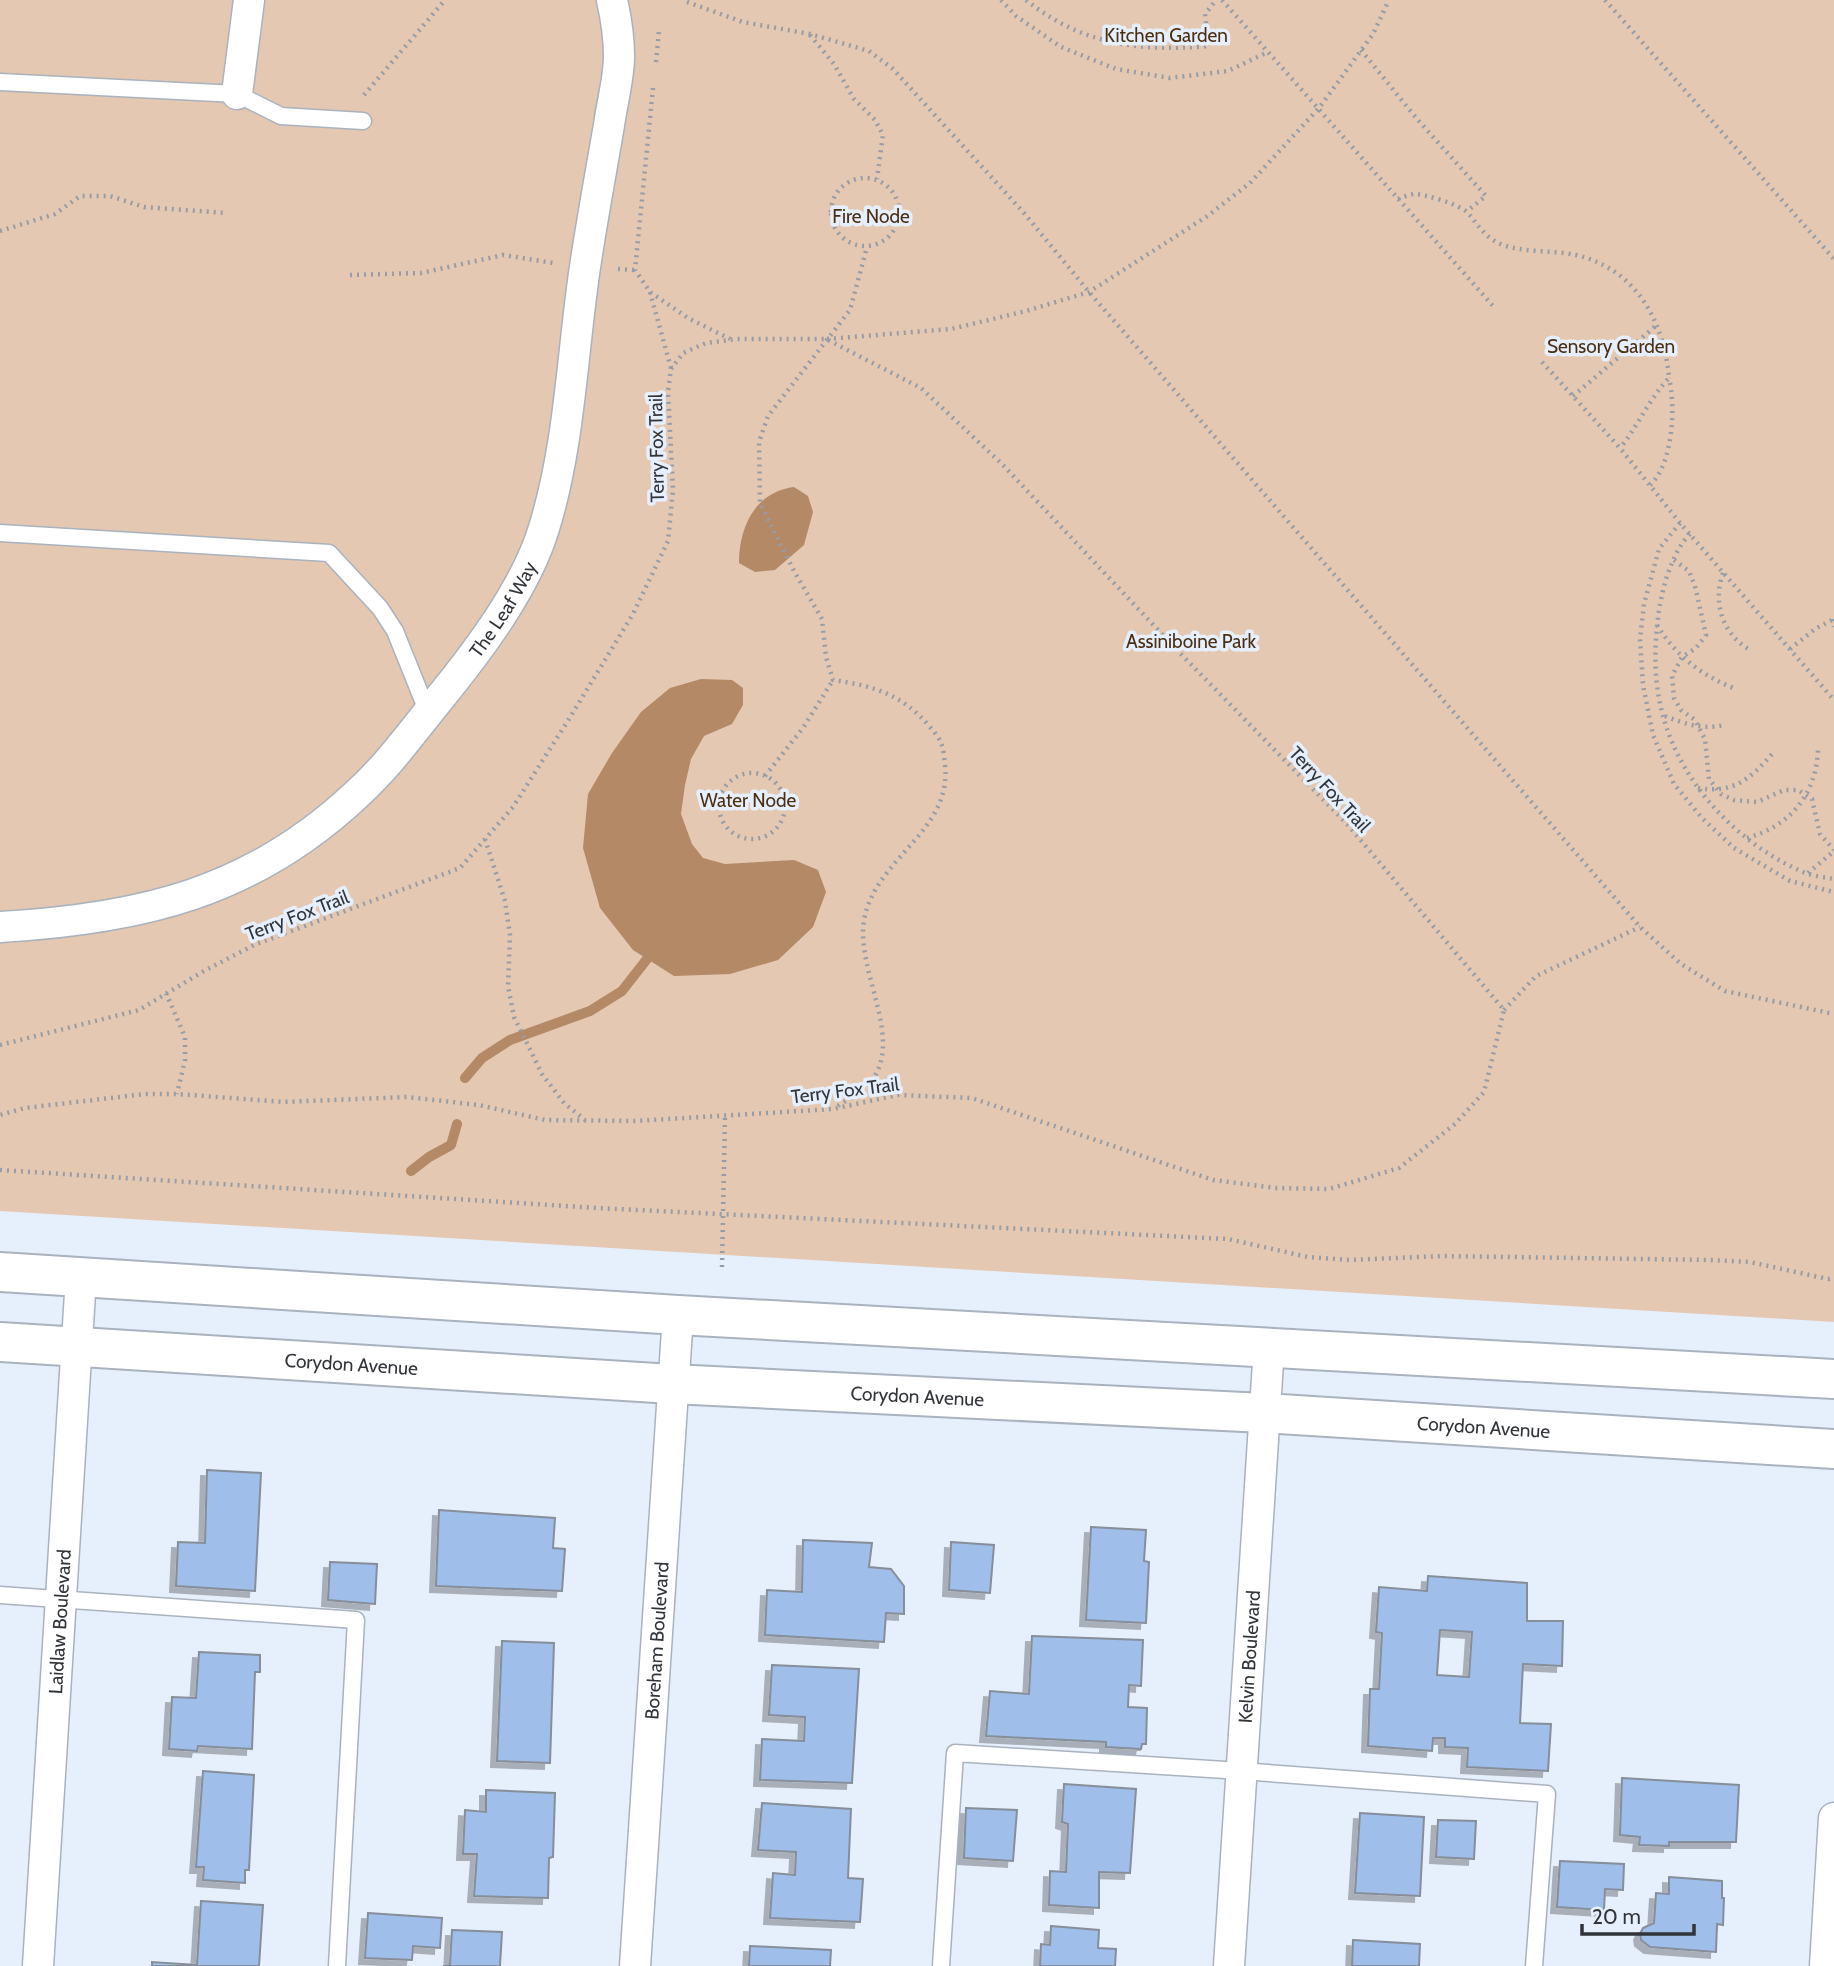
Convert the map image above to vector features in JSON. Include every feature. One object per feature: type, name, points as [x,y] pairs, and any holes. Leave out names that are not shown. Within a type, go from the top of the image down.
[{"type":"main road","points":[[0,1272],[678,1315],[1834,1379]]},
{"type":"main road","name":"Corydon Avenue","points":[[0,1342],[672,1384],[1264,1413],[1834,1449]]},
{"type":"street","points":[[237,94],[249,0]]},
{"type":"street","name":"The Leaf Way","points":[[0,927],[57,923],[121,914],[177,901],[226,882],[270,860],[317,828],[358,794],[428,713],[494,627],[543,532],[565,435],[585,267],[619,57],[612,0]]},
{"type":"street","name":"Laidlaw Boulevard","points":[[38,1966],[81,1277]]},
{"type":"street","name":"Boreham Boulevard","points":[[635,1966],[678,1315]]},
{"type":"street","name":"Kelvin Boulevard","points":[[1229,1966],[1269,1347]]},
{"type":"street","points":[[1825,1966],[1834,1818]]},
{"type":"lane","points":[[0,82],[237,94],[281,116],[363,121]]},
{"type":"lane","points":[[0,533],[329,553],[380,608],[395,631],[428,713]]},
{"type":"lane","points":[[0,1595],[356,1620],[337,1966]]},
{"type":"lane","points":[[941,1966],[955,1753],[1546,1794],[1534,1966]]},
{"type":"path","points":[[343,120],[445,0]]},
{"type":"path","points":[[1001,0],[1016,16],[1060,47],[1116,69],[1170,78],[1228,71],[1268,52]]},
{"type":"path","points":[[1026,0],[1046,16],[1100,41],[1180,49],[1209,46],[1205,13],[1216,0]]},
{"type":"path","points":[[1222,0],[1494,307]]},
{"type":"path","points":[[827,339],[951,329],[1027,311],[1089,292],[1206,218],[1250,183],[1319,108],[1373,34],[1389,0]]},
{"type":"path","points":[[1605,0],[1834,259]]},
{"type":"path","points":[[687,2],[743,22],[810,34],[869,51],[893,69],[1024,213],[1089,292],[1640,927],[1681,964],[1725,991],[1834,1014]]},
{"type":"path","points":[[656,64],[659,31]]},
{"type":"path","points":[[810,34],[834,64],[855,99],[875,120],[883,135],[877,179]]},
{"type":"path","points":[[1361,50],[1417,119],[1486,195],[1467,211]]},
{"type":"path","points":[[654,78],[635,270],[650,292],[671,369]]},
{"type":"path","points":[[877,179],[890,189],[899,206],[897,225],[886,241],[867,247],[848,243],[835,229],[831,209],[838,191],[854,180],[877,179]]},
{"type":"path","points":[[1398,199],[1411,194],[1428,195],[1467,211],[1475,225],[1488,237],[1504,245],[1578,256],[1623,277],[1658,324],[1667,351],[1673,396],[1670,438],[1657,479],[1650,485]]},
{"type":"path","points":[[0,231],[55,214],[80,196],[110,196],[144,207],[227,213]]},
{"type":"path","points":[[765,776],[803,728],[833,680],[826,657],[822,619],[787,558],[760,503],[759,442],[768,416],[850,310],[867,247]]},
{"type":"path","points":[[350,275],[421,273],[503,255],[585,267],[635,270]]},
{"type":"path","points":[[650,292],[688,318],[730,339]]},
{"type":"path","points":[[1573,396],[1658,324]]},
{"type":"path","name":"Terry Fox Trail","points":[[0,1045],[139,1010],[254,945],[460,868],[513,807],[633,614],[668,541],[673,490],[668,391],[671,369],[683,353],[706,343],[730,339],[827,339],[921,388],[1002,464],[1176,649],[1347,824],[1504,1010],[1485,1092],[1455,1124],[1399,1168],[1329,1189],[1276,1188],[1213,1180],[972,1098],[898,1095],[833,1109],[635,1121],[586,1121],[545,1120],[479,1105],[407,1097],[284,1102],[145,1094],[25,1108],[0,1115]]},
{"type":"path","points":[[1542,362],[1620,449],[1680,523],[1834,700]]},
{"type":"path","points":[[1620,449],[1669,377]]},
{"type":"path","points":[[1680,523],[1659,549],[1644,604],[1640,639],[1643,685],[1653,735],[1674,784],[1702,818],[1734,848],[1790,881],[1834,892]]},
{"type":"path","points":[[1690,534],[1683,541],[1674,560],[1659,606],[1654,646],[1658,694],[1671,740],[1698,787],[1730,826],[1769,855],[1808,873],[1834,879]]},
{"type":"path","points":[[1674,560],[1689,571],[1706,635],[1696,648],[1682,657],[1672,676],[1674,698],[1681,709],[1695,720],[1705,739],[1709,779],[1721,794],[1734,800],[1757,802],[1784,790],[1798,790],[1812,799],[1820,834],[1834,851],[1808,873]]},
{"type":"path","points":[[1723,573],[1718,586],[1718,602],[1723,620],[1729,632],[1742,646],[1752,651]]},
{"type":"path","points":[[1790,649],[1815,629],[1834,619],[1834,627]]},
{"type":"path","points":[[1657,625],[1682,657],[1721,683],[1736,689]]},
{"type":"path","points":[[833,680],[888,693],[917,712],[943,741],[947,784],[935,816],[877,886],[864,920],[864,960],[884,1033],[880,1064],[865,1088],[833,1109]]},
{"type":"path","points":[[1664,716],[1699,727],[1724,725]]},
{"type":"path","points":[[1746,838],[1786,821],[1807,796],[1817,767],[1818,750]]},
{"type":"path","points":[[1698,787],[1717,789],[1742,782],[1755,775],[1773,754]]},
{"type":"path","points":[[744,774],[765,776],[781,790],[784,811],[781,822],[765,836],[744,838],[734,834],[726,826],[719,806],[726,785],[744,774]]},
{"type":"path","points":[[485,839],[505,901],[510,935],[508,986],[514,1017],[542,1074],[564,1103],[586,1121]]},
{"type":"path","points":[[1504,1010],[1536,976],[1640,927]]},
{"type":"path","points":[[166,993],[185,1037],[185,1060],[177,1094]]},
{"type":"path","points":[[722,1268],[725,1116]]},
{"type":"path","points":[[0,1170],[723,1215],[1228,1239],[1308,1257],[1349,1260],[1542,1256],[1750,1262],[1828,1279],[1834,1278]]},
{"type":"green space","name":"Assiniboine Park","points":[[0,0],[1834,0],[1834,1322],[0,1211]]},
{"type":"shaded area","points":[[794,487],[808,496],[813,512],[804,545],[775,570],[755,572],[739,563],[742,537],[752,513],[769,496]]},
{"type":"shaded area","points":[[701,679],[732,680],[743,688],[743,705],[732,724],[704,736],[691,759],[681,814],[692,844],[703,858],[725,864],[794,860],[818,870],[826,892],[813,927],[778,960],[730,974],[674,976],[633,950],[600,908],[583,848],[588,794],[612,753],[641,712],[670,688]]},
{"type":"building","points":[[207,1470],[261,1473],[255,1591],[176,1586],[178,1542],[205,1543]]},
{"type":"building","points":[[439,1510],[555,1518],[553,1548],[565,1549],[562,1591],[436,1586]]},
{"type":"building","points":[[1091,1527],[1146,1530],[1144,1561],[1149,1562],[1146,1623],[1086,1620]]},
{"type":"building","points":[[803,1540],[872,1543],[869,1567],[891,1569],[904,1586],[904,1614],[886,1613],[884,1642],[765,1635],[767,1590],[802,1592]]},
{"type":"building","points":[[951,1542],[994,1545],[990,1593],[949,1590]]},
{"type":"building","points":[[330,1562],[377,1564],[375,1604],[328,1600]]},
{"type":"building","points":[[1428,1576],[1527,1583],[1527,1621],[1563,1621],[1562,1666],[1523,1664],[1520,1723],[1551,1724],[1548,1771],[1467,1767],[1468,1748],[1445,1747],[1445,1738],[1433,1738],[1432,1751],[1368,1746],[1370,1689],[1379,1689],[1382,1633],[1376,1632],[1379,1587],[1427,1591]],"holes":[[[1440,1630],[1472,1632],[1469,1677],[1437,1675]]]},
{"type":"building","points":[[1032,1636],[1143,1640],[1141,1686],[1129,1685],[1128,1707],[1147,1708],[1146,1744],[1142,1744],[1141,1749],[1106,1747],[1106,1742],[986,1736],[990,1691],[1029,1694]]},
{"type":"building","points":[[502,1641],[554,1643],[550,1763],[497,1761]]},
{"type":"building","points":[[199,1652],[260,1655],[260,1672],[255,1672],[252,1749],[198,1746],[197,1751],[169,1749],[172,1697],[196,1698]]},
{"type":"building","points":[[772,1665],[859,1669],[852,1783],[760,1780],[762,1739],[804,1741],[805,1717],[769,1715]]},
{"type":"building","points":[[203,1771],[254,1775],[249,1870],[245,1870],[245,1883],[203,1880],[204,1867],[196,1867]]},
{"type":"building","points":[[1622,1778],[1739,1785],[1736,1842],[1639,1845],[1640,1837],[1620,1835]]},
{"type":"building","points":[[1064,1784],[1136,1789],[1130,1873],[1099,1872],[1099,1908],[1049,1905],[1050,1871],[1066,1872],[1068,1824],[1062,1822]]},
{"type":"building","points":[[486,1790],[555,1793],[553,1857],[549,1858],[548,1898],[474,1896],[477,1854],[463,1854],[465,1810],[486,1812]]},
{"type":"building","points":[[762,1803],[851,1809],[848,1878],[863,1879],[860,1922],[770,1918],[773,1873],[795,1875],[796,1852],[758,1850]]},
{"type":"building","points":[[966,1808],[1017,1810],[1013,1861],[964,1858]]},
{"type":"building","points":[[1360,1813],[1424,1817],[1420,1896],[1355,1893]]},
{"type":"building","points":[[1438,1820],[1476,1821],[1474,1859],[1436,1857]]},
{"type":"building","points":[[1560,1861],[1624,1864],[1623,1890],[1605,1889],[1604,1910],[1557,1907]]},
{"type":"building","points":[[1669,1877],[1722,1881],[1723,1925],[1717,1924],[1716,1952],[1650,1947],[1641,1940],[1643,1928],[1654,1923],[1656,1893],[1669,1894]]},
{"type":"building","points":[[201,1901],[263,1905],[259,1966],[152,1966],[152,1962],[197,1965]]},
{"type":"building","points":[[368,1913],[442,1918],[440,1948],[413,1946],[412,1960],[365,1958]]},
{"type":"building","points":[[1051,1926],[1099,1930],[1098,1948],[1116,1949],[1115,1966],[1040,1966],[1041,1944],[1050,1945]]},
{"type":"building","points":[[452,1930],[502,1932],[500,1966],[443,1966],[450,1965]]},
{"type":"building","points":[[1353,1940],[1420,1944],[1419,1966],[1352,1966]]},
{"type":"building","points":[[750,1946],[831,1950],[830,1966],[749,1966]]},
{"type":"waterway","points":[[465,1078],[482,1058],[510,1040],[590,1011],[622,991],[647,959]]},
{"type":"waterway","points":[[411,1171],[451,1145],[457,1124]]},
{"type":"park label","name":"Kitchen Garden","points":[[1166,35]]},
{"type":"park label","name":"Fire Node","points":[[871,216]]},
{"type":"park label","name":"Sensory Garden","points":[[1611,346]]},
{"type":"park label","name":"Water Node","points":[[748,800]]}]
